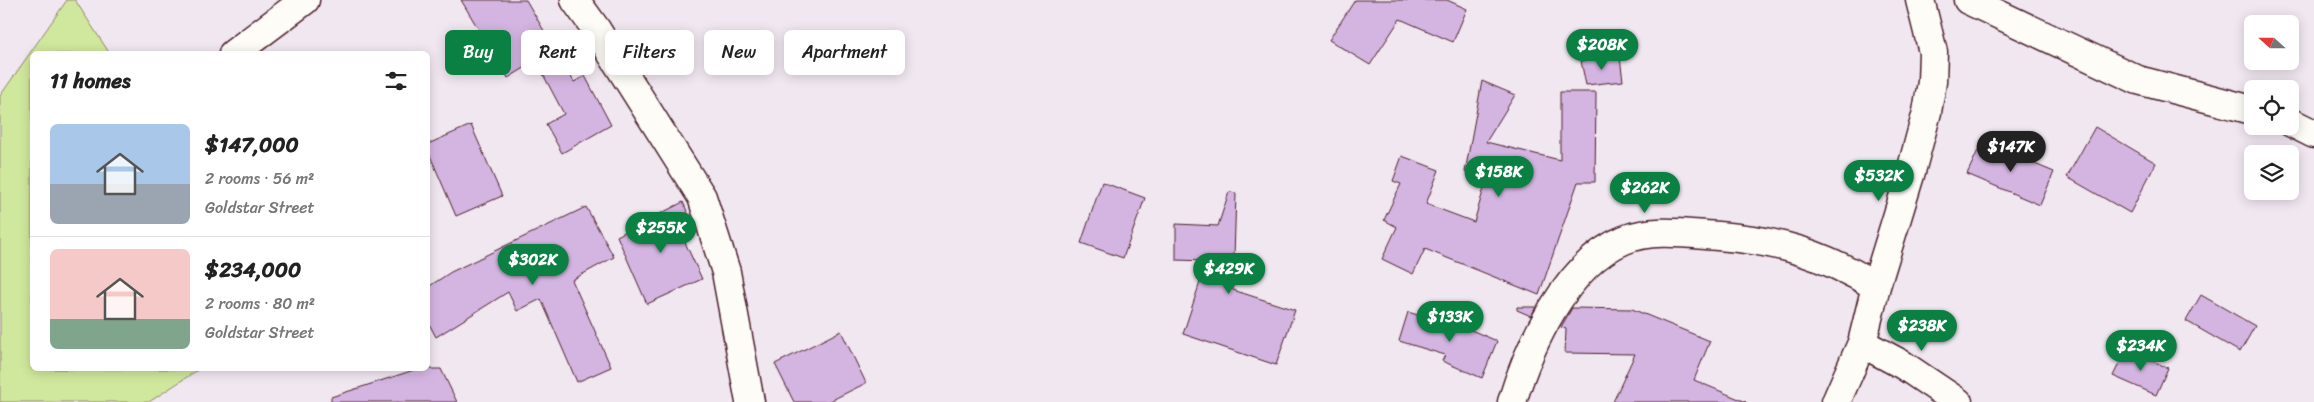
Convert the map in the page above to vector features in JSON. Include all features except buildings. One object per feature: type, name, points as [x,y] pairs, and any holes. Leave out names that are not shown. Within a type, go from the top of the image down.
[{"type":"street","points":[[237,51],[305,0]]},
{"type":"street","points":[[575,0],[596,29],[702,197],[726,272],[750,402]]},
{"type":"street","points":[[1836,402],[1862,343],[1876,286],[1910,176],[1927,112],[1932,82],[1933,52],[1920,0]]},
{"type":"street","points":[[1968,0],[2138,80],[2244,108]]},
{"type":"street","points":[[2299,126],[2314,134]]},
{"type":"street","points":[[1512,402],[1551,309],[1584,270],[1602,254],[1624,240],[1659,233],[1744,238],[1778,244],[1816,255],[1841,266],[1876,286]]},
{"type":"street","points":[[1862,343],[1903,365],[1958,402]]},
{"type":"green space","points":[[67,0],[75,0],[108,51],[31,51]]},
{"type":"green space","points":[[30,53],[30,371],[196,371],[149,402],[0,402],[0,96]]}]
